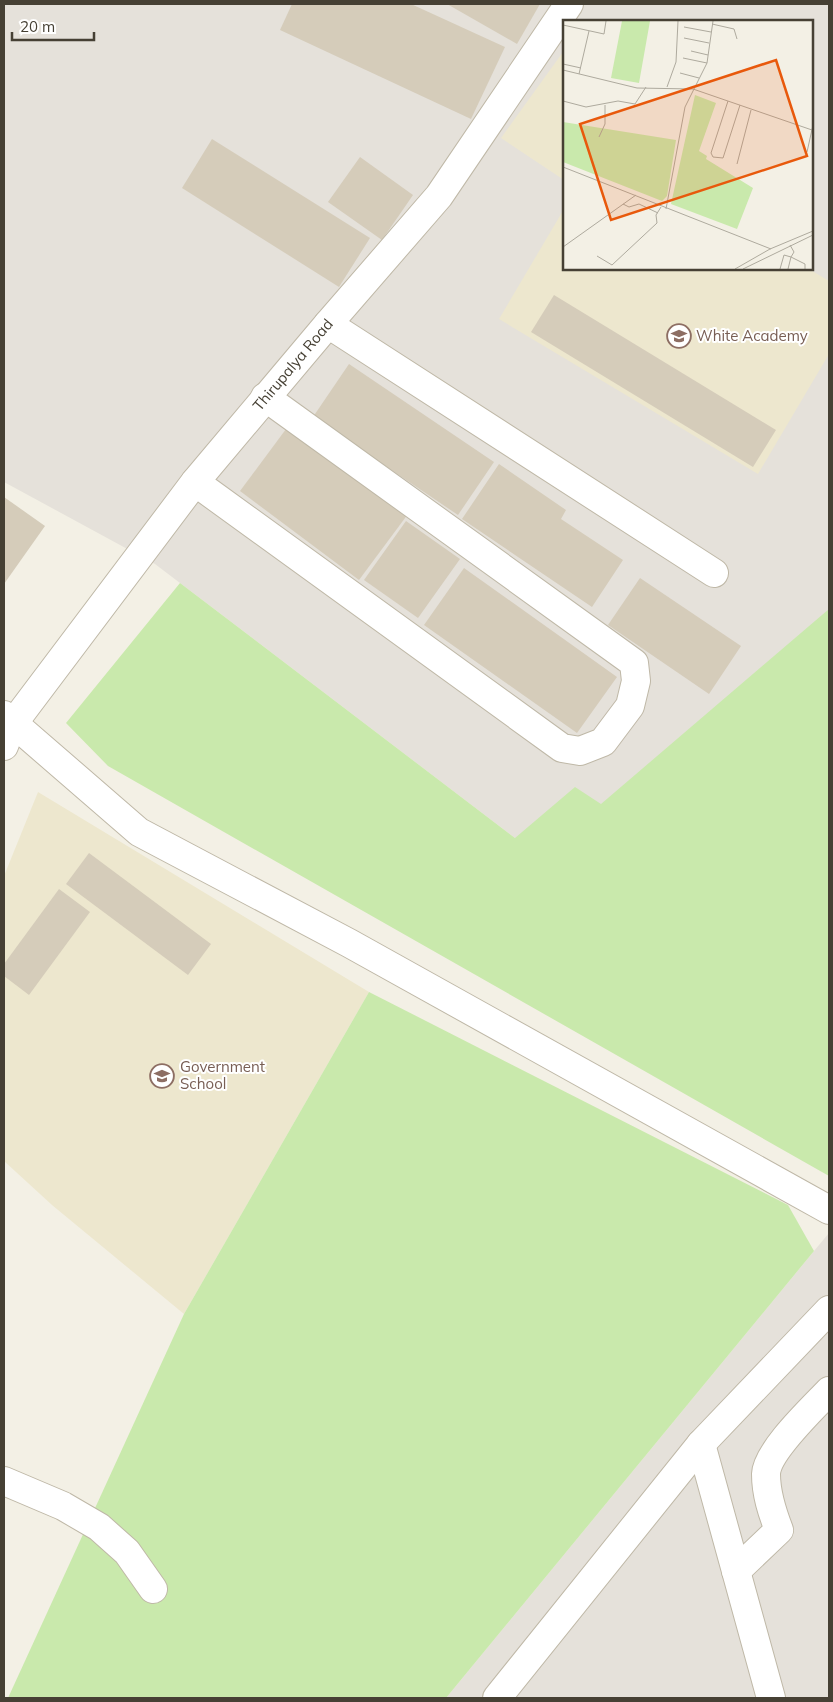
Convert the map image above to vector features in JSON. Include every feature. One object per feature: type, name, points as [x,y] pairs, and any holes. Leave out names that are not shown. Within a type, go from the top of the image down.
[{"type":"street","name":"Thirupalya Road","points":[[7,729],[195,482],[439,196],[569,4]]},
{"type":"street","points":[[328,324],[714,574]]},
{"type":"street","points":[[195,482],[562,748],[580,751],[603,742],[630,706],[636,681],[634,663],[266,397]]},
{"type":"street","points":[[7,729],[139,832],[349,943],[829,1210]]},
{"type":"street","points":[[497,1698],[701,1444],[829,1310]]},
{"type":"street","points":[[736,1571],[779,1530],[768,1500],[766,1471],[779,1445],[829,1391]]},
{"type":"street","points":[[701,1444],[771,1698]]},
{"type":"street","points":[[4,1481],[63,1506],[99,1527],[127,1552],[153,1588]]},
{"type":"shaded area","points":[[4,4],[829,4],[829,959],[515,838],[155,564],[4,482]]},
{"type":"shaded area","points":[[563,52],[563,179],[501,138]]},
{"type":"shaded area","name":"White Academy","points":[[563,211],[563,270],[811,270],[829,281],[829,354],[758,474],[499,319]]},
{"type":"shaded area","name":"Government School","points":[[38,792],[369,992],[184,1314],[52,1205],[4,1161],[4,876]]},
{"type":"shaded area","points":[[829,1233],[829,1698],[446,1698],[814,1251]]},
{"type":"green space","points":[[180,583],[515,838],[575,787],[601,804],[829,609],[829,1176],[108,766],[66,723]]},
{"type":"green space","points":[[369,992],[788,1205],[814,1251],[446,1698],[8,1698],[184,1314]]},
{"type":"building","points":[[292,4],[411,4],[505,47],[471,119],[280,30]]},
{"type":"building","points":[[447,4],[540,4],[517,44]]},
{"type":"building","points":[[212,139],[370,238],[339,287],[182,188]]},
{"type":"building","points":[[360,157],[413,195],[382,240],[328,202]]},
{"type":"building","points":[[554,295],[776,430],[753,467],[531,332]]},
{"type":"building","points":[[349,364],[494,462],[458,515],[313,417]]},
{"type":"building","points":[[289,425],[408,514],[359,580],[240,491]]},
{"type":"building","points":[[499,464],[566,510],[561,519],[623,560],[592,607],[462,519]]},
{"type":"building","points":[[4,497],[45,526],[4,584]]},
{"type":"building","points":[[406,521],[460,559],[418,618],[364,580]]},
{"type":"building","points":[[464,568],[617,677],[577,733],[424,625]]},
{"type":"building","points":[[640,578],[741,646],[709,694],[608,625]]},
{"type":"building","points":[[89,853],[211,944],[188,975],[66,884]]},
{"type":"building","points":[[59,889],[90,912],[29,995],[4,976],[4,964]]},
{"type":"place","name":"White Academy","points":[[679,336]]},
{"type":"place","name":"Government School","points":[[162,1076]]}]
